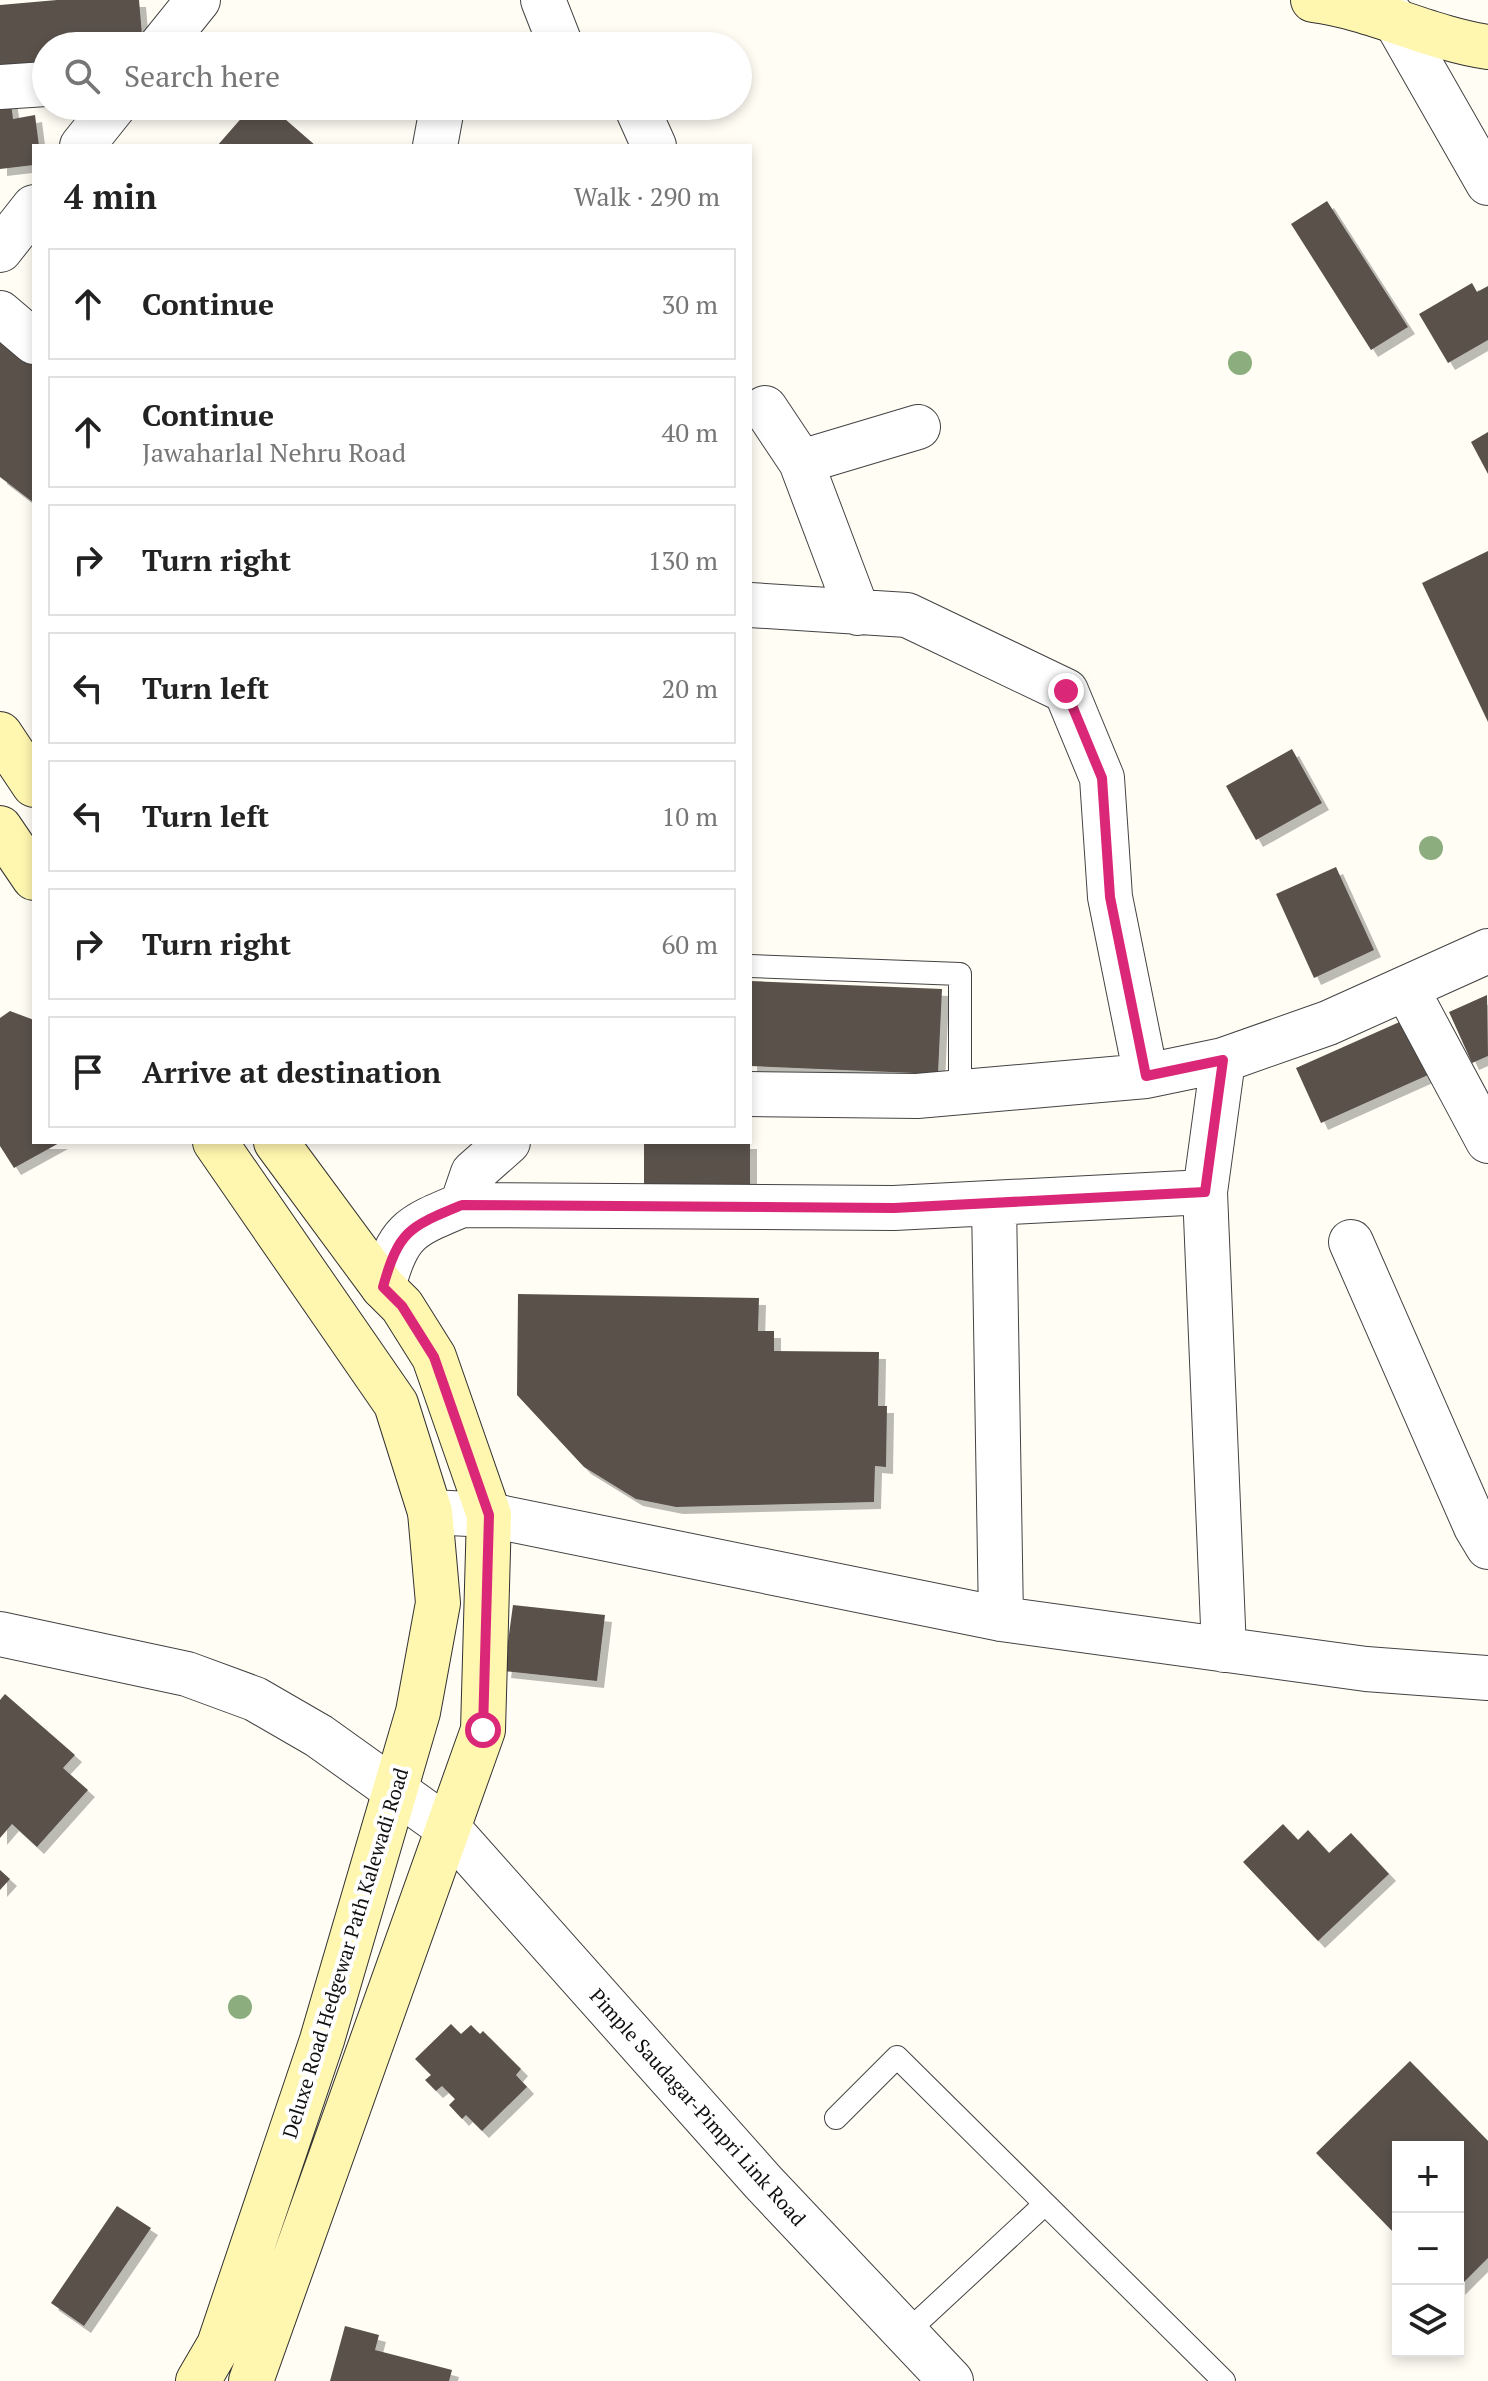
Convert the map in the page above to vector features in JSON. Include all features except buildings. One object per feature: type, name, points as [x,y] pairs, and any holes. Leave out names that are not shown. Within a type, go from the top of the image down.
[{"type":"street","points":[[172,32],[198,0]]},
{"type":"street","points":[[543,0],[556,32]]},
{"type":"street","points":[[1313,0],[1387,10],[1460,43],[1488,47]]},
{"type":"street","points":[[1387,10],[1488,183]]},
{"type":"street","points":[[0,87],[32,85]]},
{"type":"street","points":[[84,144],[103,120]]},
{"type":"street","points":[[642,120],[653,144]]},
{"type":"street","points":[[0,250],[32,210]]},
{"type":"street","points":[[0,313],[32,340]]},
{"type":"street","points":[[765,408],[801,462],[858,613]]},
{"type":"street","points":[[801,462],[918,427]]},
{"type":"street","points":[[752,605],[907,615],[1066,691],[1102,778],[1110,897],[1146,1076]]},
{"type":"street","points":[[0,734],[32,782]]},
{"type":"street","points":[[0,828],[32,875]]},
{"type":"street","points":[[752,1094],[917,1096],[1146,1076],[1223,1060],[1328,1023],[1488,951]]},
{"type":"street","points":[[1406,988],[1488,1141]]},
{"type":"street","points":[[1223,1060],[1205,1192],[1224,1650]]},
{"type":"street","name":"Deluxe Road Hedgewar Path Kalewadi Road","points":[[198,2381],[219,2345],[317,2055],[418,1712],[438,1603],[430,1512],[396,1404],[216,1144]]},
{"type":"street","points":[[251,2381],[483,1730],[489,1515],[434,1357],[402,1306],[383,1287],[277,1144]]},
{"type":"street","points":[[462,1205],[473,1173],[506,1144]]},
{"type":"street","points":[[383,1287],[393,1250],[416,1224],[462,1205],[894,1208],[1205,1192]]},
{"type":"street","points":[[994,1203],[1001,1619]]},
{"type":"street","points":[[1351,1242],[1476,1527],[1488,1547]]},
{"type":"street","points":[[430,1512],[489,1515],[1001,1619],[1366,1669],[1488,1678]]},
{"type":"street","name":"Pimple Saudagar-Pimpri Link Road","points":[[0,1634],[187,1674],[255,1699],[319,1736],[449,1829],[763,2182],[951,2381]]},
{"type":"lane","points":[[752,966],[960,974],[960,1092]]},
{"type":"lane","points":[[836,2118],[897,2057],[1224,2381]]},
{"type":"lane","points":[[906,2333],[1045,2204]]},
{"type":"route","points":[[483,1730],[489,1515],[434,1357],[402,1306],[383,1287],[393,1250],[416,1224],[462,1205],[894,1208],[1205,1192],[1223,1060],[1146,1076],[1126,991],[1110,897],[1102,778],[1066,691]]}]
